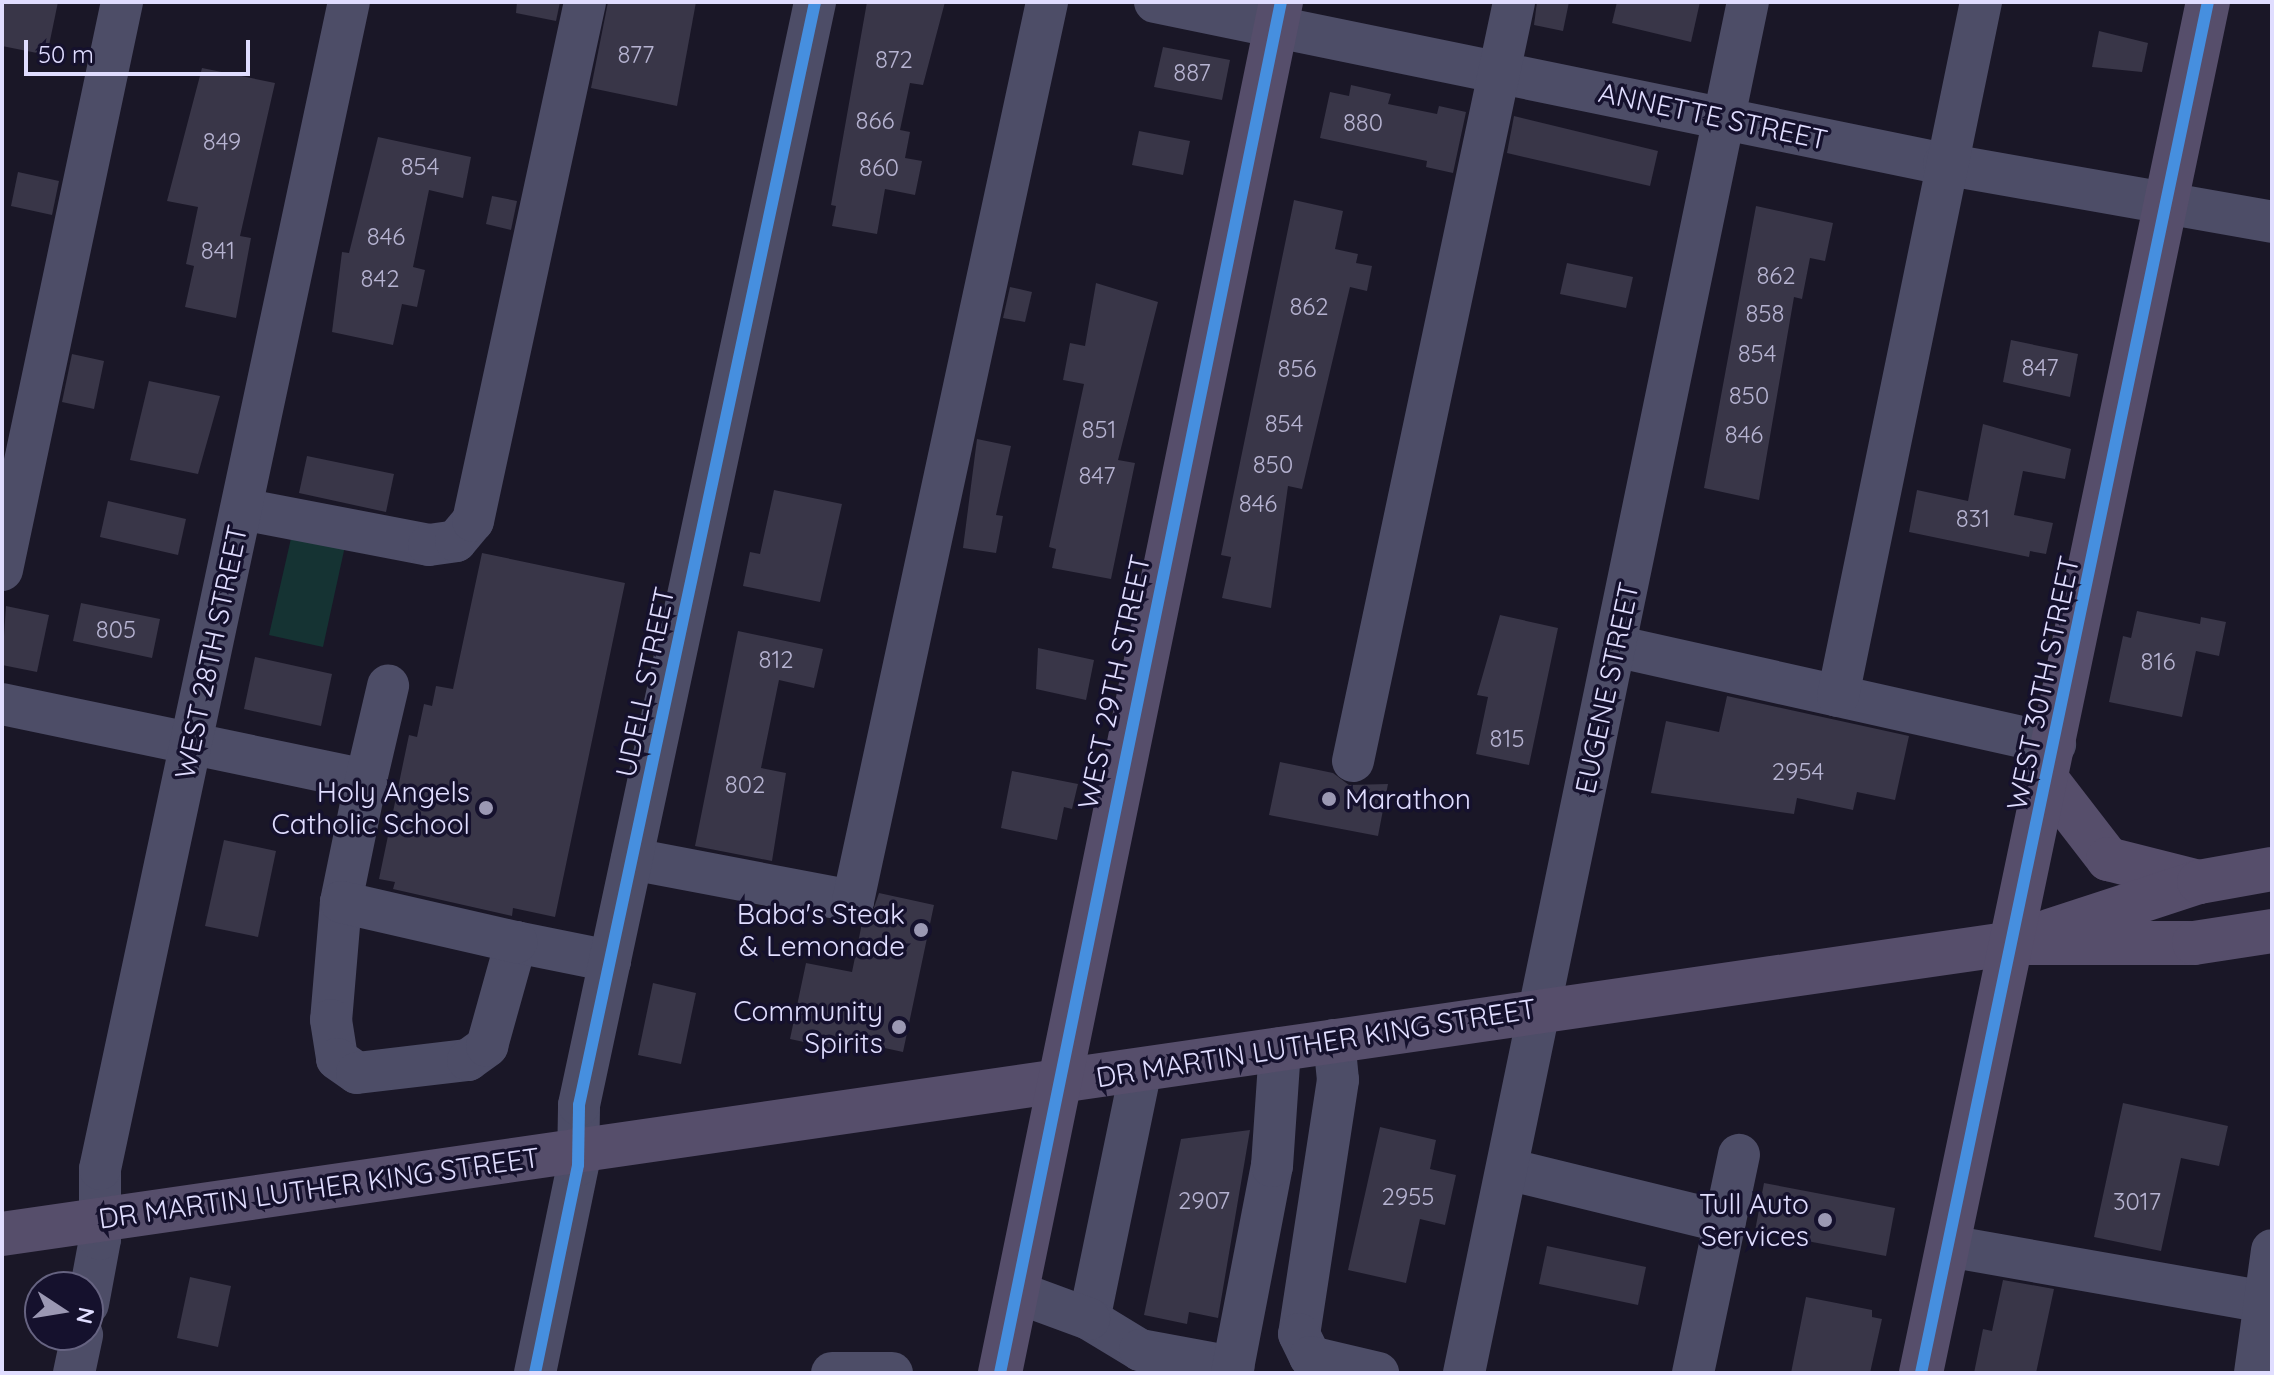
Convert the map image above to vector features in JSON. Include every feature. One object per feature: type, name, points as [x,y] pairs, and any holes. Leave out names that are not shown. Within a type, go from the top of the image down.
[{"type":"main road","name":"WEST 30TH STREET","points":[[1921,1373],[2208,2]]},
{"type":"main road","name":"WEST 29TH STREET","points":[[1000,1373],[1057,1082],[1278,15]]},
{"type":"main road","points":[[2051,762],[2108,859],[2199,882]]},
{"type":"main road","name":"DR MARTIN LUTHER KING STREET","points":[[2013,943],[2199,882],[2272,869]]},
{"type":"main road","name":"DR MARTIN LUTHER KING STREET","points":[[2,1234],[2013,943],[2194,943],[2272,931]]},
{"type":"street","points":[[2,570],[122,2]]},
{"type":"street","name":"WEST 28TH STREET","points":[[93,1271],[100,1220],[100,1169],[202,746],[242,509],[349,2]]},
{"type":"street","points":[[242,509],[429,545],[456,541],[473,521],[585,2]]},
{"type":"street","name":"UDELL STREET","points":[[535,1373],[580,1150],[579,1105],[815,2]]},
{"type":"street","points":[[632,859],[853,901],[1047,2]]},
{"type":"street","name":"ANNETTE STREET","points":[[1155,2],[1278,15],[1499,72],[1944,164],[2167,199],[2272,222]]},
{"type":"street","points":[[1353,761],[1514,2]]},
{"type":"street","name":"EUGENE STREET","points":[[1464,1373],[1748,2]]},
{"type":"street","points":[[1838,696],[1944,164],[1981,2]]},
{"type":"street","points":[[1615,646],[1838,696],[2051,762]]},
{"type":"street","points":[[388,686],[341,902],[331,1020],[337,1059],[357,1073],[468,1060],[487,1046],[516,942]]},
{"type":"street","points":[[2,704],[366,780]]},
{"type":"street","points":[[341,902],[610,961]]},
{"type":"street","points":[[1334,1040],[1338,1080],[1299,1334],[1310,1357],[1378,1373]]},
{"type":"street","points":[[1016,1292],[1089,1319],[1140,1350],[1233,1370],[1272,1166],[1280,1048]]},
{"type":"street","points":[[1089,1319],[1141,1069]]},
{"type":"street","points":[[1693,1373],[1739,1155]]},
{"type":"street","points":[[1507,1169],[1725,1222]]},
{"type":"street","points":[[1948,1246],[2264,1302]]},
{"type":"street","points":[[2255,1373],[2272,1250]]},
{"type":"street","points":[[74,1373],[79,1351]]},
{"type":"street","points":[[832,1373],[892,1373]]},
{"type":"green space","points":[[292,534],[345,546],[323,647],[269,635]]},
{"type":"building","points":[[2,2],[58,2],[47,55],[2,46]]},
{"type":"building","points":[[517,2],[560,2],[556,21],[516,13]]},
{"type":"building","points":[[608,2],[696,2],[677,106],[591,88]]},
{"type":"building","points":[[867,2],[945,2],[923,85],[910,83],[900,130],[910,132],[905,158],[922,161],[915,195],[885,189],[877,234],[832,226],[836,206],[831,205]]},
{"type":"building","points":[[1537,2],[1569,2],[1563,31],[1534,25]]},
{"type":"building","points":[[1617,2],[1700,2],[1691,42],[1612,23]]},
{"type":"building","points":[[2099,31],[2148,43],[2142,72],[2092,67]]},
{"type":"building","points":[[1163,47],[1230,60],[1222,100],[1154,87]]},
{"type":"building","points":[[202,68],[275,83],[240,236],[251,238],[236,318],[185,307],[194,266],[186,264],[198,207],[167,201]]},
{"type":"building","points":[[1351,85],[1391,94],[1388,104],[1437,114],[1439,106],[1466,112],[1453,173],[1426,167],[1427,161],[1320,138],[1330,92],[1349,96]]},
{"type":"building","points":[[1514,116],[1658,151],[1650,186],[1507,153]]},
{"type":"building","points":[[1139,131],[1190,141],[1183,175],[1132,165]]},
{"type":"building","points":[[378,137],[471,157],[463,198],[429,190],[413,267],[425,270],[417,307],[402,304],[393,345],[332,332],[342,252],[349,253]]},
{"type":"building","points":[[18,172],[59,181],[52,215],[11,206]]},
{"type":"building","points":[[492,196],[517,201],[511,230],[486,224]]},
{"type":"building","points":[[1294,200],[1343,211],[1335,249],[1358,254],[1356,263],[1372,266],[1367,291],[1350,287],[1302,489],[1288,486],[1271,608],[1222,598],[1231,557],[1221,555]]},
{"type":"building","points":[[1756,206],[1833,223],[1825,261],[1810,258],[1802,299],[1794,297],[1759,500],[1704,488]]},
{"type":"building","points":[[1567,263],[1633,277],[1626,308],[1560,294]]},
{"type":"building","points":[[1096,283],[1158,302],[1118,460],[1135,463],[1111,579],[1052,568],[1056,549],[1049,547],[1084,384],[1063,380],[1070,343],[1085,346]]},
{"type":"building","points":[[1010,287],[1032,292],[1025,322],[1003,318]]},
{"type":"building","points":[[2011,340],[2078,354],[2070,397],[2003,382]]},
{"type":"building","points":[[72,354],[104,361],[94,409],[62,402]]},
{"type":"building","points":[[149,381],[220,396],[198,474],[130,460]]},
{"type":"building","points":[[1983,424],[2071,449],[2065,479],[2023,471],[2014,515],[2053,523],[2046,554],[2030,551],[2029,557],[1909,532],[1917,490],[1968,501]]},
{"type":"building","points":[[977,439],[1011,446],[996,515],[1003,516],[996,553],[963,548]]},
{"type":"building","points":[[307,456],[394,474],[386,512],[299,493]]},
{"type":"building","points":[[774,490],[842,504],[820,602],[743,586],[750,552],[760,554]]},
{"type":"building","points":[[108,501],[186,519],[178,555],[100,537]]},
{"type":"building","name":"Holy Angels Catholic School","points":[[482,553],[625,583],[555,917],[513,908],[512,916],[393,889],[395,882],[379,879],[409,735],[417,737],[424,704],[432,706],[436,686],[453,689]]},
{"type":"building","points":[[81,603],[160,619],[152,658],[73,641]]},
{"type":"building","points":[[6,606],[49,615],[37,672],[2,665]]},
{"type":"building","points":[[2137,611],[2200,624],[2201,617],[2226,622],[2219,656],[2196,651],[2182,717],[2109,702],[2123,636],[2131,638]]},
{"type":"building","points":[[1500,615],[1558,628],[1529,765],[1476,754],[1488,697],[1477,695]]},
{"type":"building","points":[[738,631],[823,649],[814,688],[779,680],[761,768],[786,773],[772,861],[695,846]]},
{"type":"building","points":[[1038,648],[1094,660],[1086,700],[1036,689]]},
{"type":"building","points":[[255,657],[332,674],[321,726],[244,709]]},
{"type":"building","points":[[1727,696],[1909,736],[1895,800],[1857,792],[1853,810],[1797,798],[1794,814],[1651,793],[1666,721],[1719,732]]},
{"type":"building","name":"Marathon","points":[[1280,762],[1333,773],[1349,785],[1388,784],[1378,836],[1269,815]]},
{"type":"building","points":[[1012,771],[1078,784],[1072,809],[1064,807],[1057,840],[1001,828]]},
{"type":"building","points":[[224,840],[276,851],[258,937],[205,926]]},
{"type":"building","points":[[879,893],[934,905],[903,1052],[834,1037],[832,1048],[790,1039],[806,963],[852,972],[862,923],[871,916]]},
{"type":"building","points":[[653,983],[696,993],[681,1064],[638,1055]]},
{"type":"building","points":[[2123,1103],[2228,1126],[2219,1166],[2181,1158],[2161,1251],[2094,1237]]},
{"type":"building","points":[[1380,1127],[1436,1140],[1430,1169],[1456,1175],[1445,1225],[1420,1219],[1406,1283],[1348,1270]]},
{"type":"building","points":[[1250,1130],[1218,1318],[1189,1312],[1187,1324],[1144,1315],[1181,1139]]},
{"type":"building","name":"Tull Auto Services","points":[[1764,1183],[1895,1208],[1886,1256],[1755,1231]]},
{"type":"building","points":[[1547,1246],[1646,1267],[1638,1305],[1539,1284]]},
{"type":"building","points":[[190,1277],[231,1286],[218,1347],[177,1338]]},
{"type":"building","points":[[2003,1280],[2054,1289],[2036,1373],[1974,1373],[1983,1329],[1992,1331]]},
{"type":"building","points":[[1806,1297],[1872,1310],[1872,1317],[1882,1319],[1870,1373],[1791,1373]]},
{"type":"cycle path","points":[[535,1373],[578,1165],[579,1105],[815,2]]},
{"type":"cycle path","points":[[1000,1373],[1281,2]]},
{"type":"cycle path","points":[[1921,1373],[2208,2]]},
{"type":"place","name":"Marathon","points":[[1329,799]]},
{"type":"place","name":"Holy Angels Catholic School","points":[[486,808]]},
{"type":"place","name":"Baba's Steak & Lemonade","points":[[921,930]]},
{"type":"place","name":"Community Spirits","points":[[899,1027]]},
{"type":"place","name":"Tull Auto Services","points":[[1825,1220]]}]
